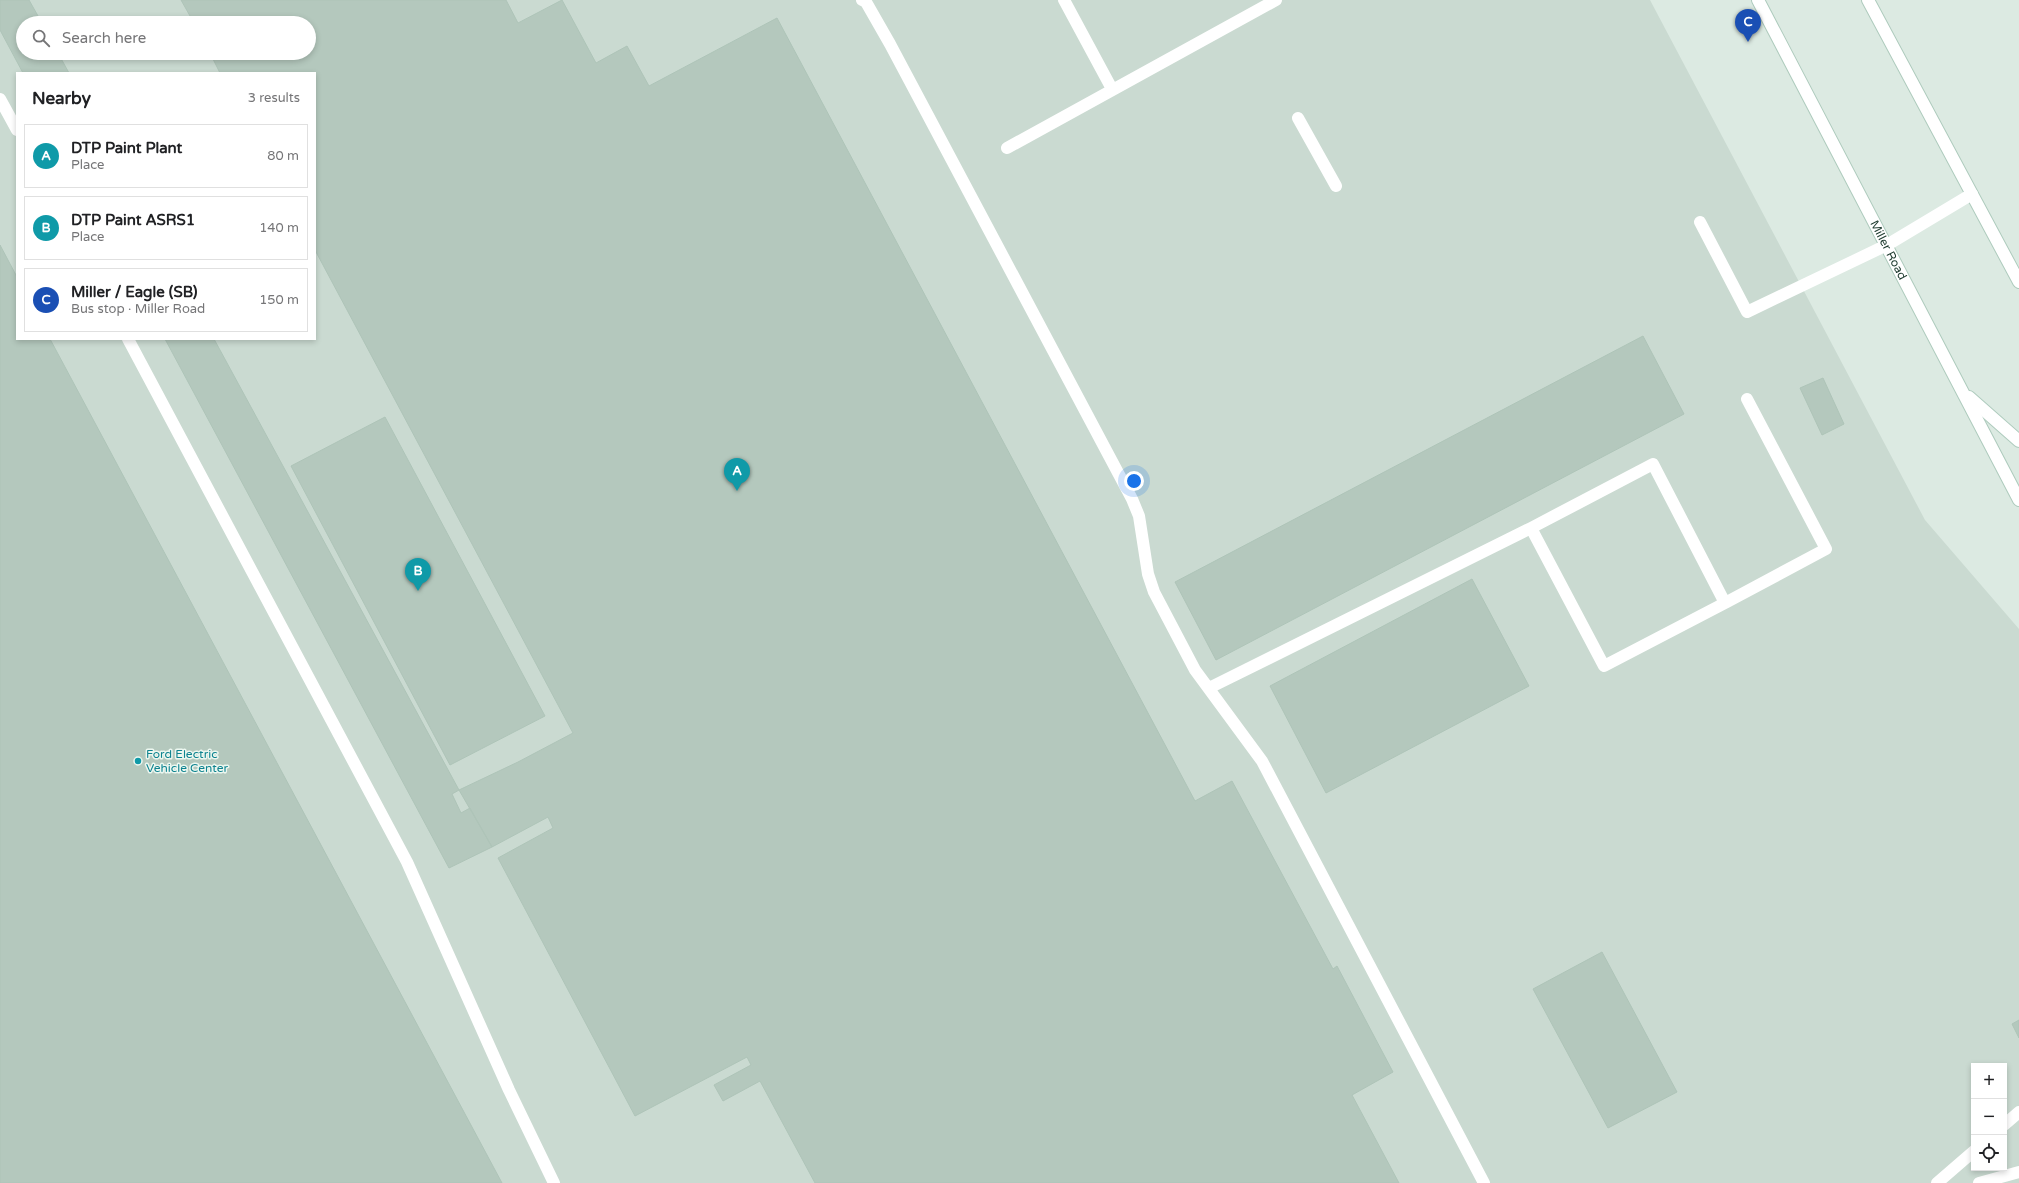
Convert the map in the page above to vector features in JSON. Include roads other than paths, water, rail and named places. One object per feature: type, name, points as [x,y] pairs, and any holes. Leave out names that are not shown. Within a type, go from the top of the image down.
[{"type":"main road","points":[[862,0],[866,2],[894,51],[1132,499],[1139,516],[1148,574],[1154,592],[1195,670],[1262,761],[1484,1183]]},
{"type":"main road","points":[[1064,0],[1112,89]]},
{"type":"main road","points":[[1007,148],[1276,0]]},
{"type":"main road","name":"Miller Road","points":[[1758,0],[2019,500]]},
{"type":"main road","points":[[1868,0],[2019,282]]},
{"type":"main road","points":[[0,99],[16,128]]},
{"type":"main road","points":[[1298,118],[1336,186]]},
{"type":"main road","points":[[1700,222],[1747,312],[1887,245],[1972,194]]},
{"type":"main road","points":[[129,340],[407,862],[509,1090],[554,1183]]},
{"type":"main road","points":[[1963,392],[2019,441]]},
{"type":"main road","points":[[1531,528],[1604,666],[1826,549],[1747,399]]},
{"type":"main road","points":[[1208,688],[1531,528],[1654,464],[1725,603]]},
{"type":"main road","points":[[2007,1122],[2019,1112]]},
{"type":"main road","points":[[1938,1183],[1971,1154]]},
{"type":"main road","points":[[1980,1183],[2019,1172]]},
{"type":"place","name":"Miller / Eagle (SB)","points":[[1748,42]]},
{"type":"place","name":"DTP Paint Plant","points":[[737,491]]},
{"type":"place","name":"DTP Paint ASRS1","points":[[418,591]]},
{"type":"place","name":"Ford Electric Vehicle Center","points":[[138,761]]}]
